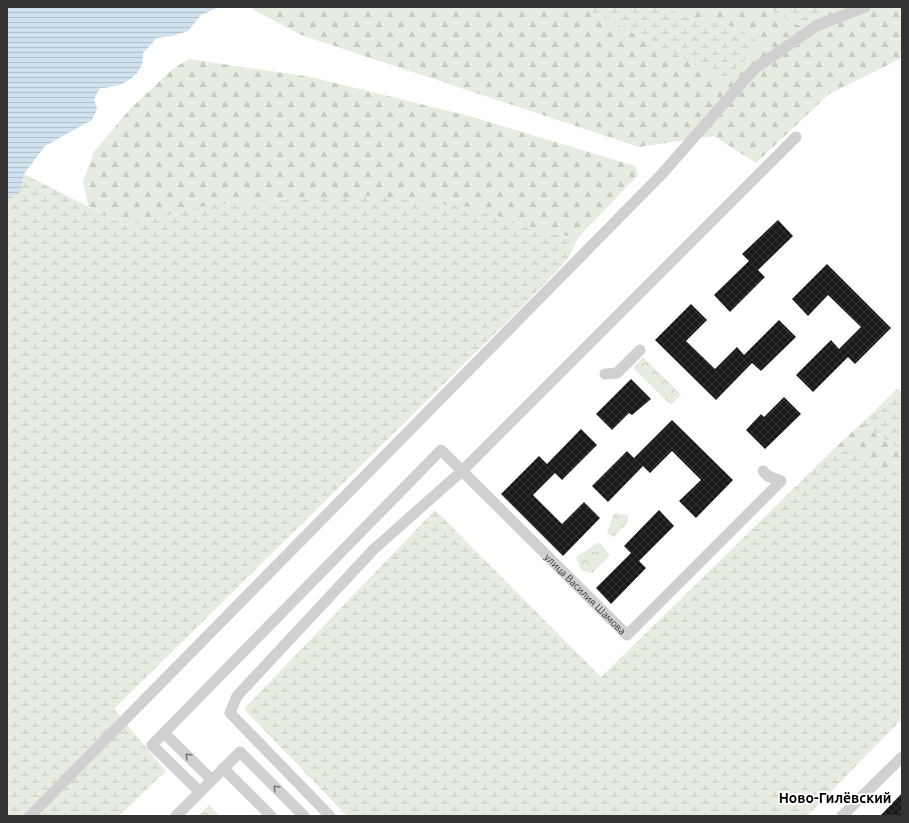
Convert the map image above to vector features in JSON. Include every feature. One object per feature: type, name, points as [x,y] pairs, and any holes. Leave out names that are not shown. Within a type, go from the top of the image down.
[{"type":"street","points":[[30,816],[661,174],[754,69],[816,26],[866,7]]},
{"type":"street","points":[[330,816],[230,713],[237,696],[374,549],[462,471],[796,137]]},
{"type":"street","points":[[605,374],[617,373],[640,350]]},
{"type":"street","name":"улица Василия Шамова","points":[[164,733],[441,450],[627,635],[781,481],[768,476],[763,471]]},
{"type":"street","points":[[200,792],[152,745],[164,733],[212,780]]},
{"type":"street","points":[[176,816],[240,752],[304,816]]},
{"type":"street","points":[[842,816],[902,757]]},
{"type":"street","points":[[224,768],[271,816]]},
{"type":"green space","points":[[252,7],[583,7],[695,65],[722,82],[695,19],[659,7],[765,7],[798,25],[840,7],[902,7],[902,58],[829,94],[756,163],[714,136],[639,147],[301,35],[254,10]]},
{"type":"green space","points":[[583,7],[659,7],[695,19],[737,27],[761,44],[722,82],[695,65]]},
{"type":"green space","points":[[765,7],[840,7],[798,25]]},
{"type":"green space","points":[[189,59],[311,77],[469,116],[635,166],[638,175],[578,238],[549,233],[469,207],[214,204],[124,225],[88,206],[83,181],[94,152],[130,109],[174,68]]},
{"type":"green space","points":[[24,174],[124,225],[214,204],[369,196],[469,207],[549,233],[578,238],[567,260],[523,306],[114,709],[166,771],[119,816],[7,816],[7,200],[20,192]]},
{"type":"green space","points":[[643,357],[681,395],[671,405],[633,368]]},
{"type":"green space","points":[[897,389],[902,392],[902,450],[861,424]]},
{"type":"green space","points":[[861,424],[902,450],[902,475],[837,446]]},
{"type":"green space","points":[[837,446],[902,475],[902,719],[807,816],[347,816],[244,709],[435,510],[601,677]]},
{"type":"green space","points":[[614,513],[628,515],[628,522],[614,537],[607,533]]},
{"type":"green space","points":[[599,542],[610,555],[592,573],[582,571],[576,557]]},
{"type":"green space","points":[[209,805],[220,816],[199,815]]},
{"type":"water","points":[[7,7],[219,7],[201,15],[188,31],[172,36],[157,38],[143,53],[143,61],[140,69],[130,80],[115,86],[100,88],[94,99],[97,109],[92,120],[45,146],[24,174],[20,192],[7,200]]},
{"type":"building","points":[[778,220],[793,236],[758,270],[765,277],[730,312],[714,295],[749,261],[742,254]]},
{"type":"building","points":[[827,264],[891,328],[855,364],[848,357],[813,392],[796,375],[831,340],[839,349],[861,327],[828,295],[808,316],[792,299]]},
{"type":"building","points":[[691,304],[707,320],[686,341],[715,369],[737,347],[744,355],[779,320],[796,337],[761,371],[752,363],[716,400],[655,340]]},
{"type":"building","points":[[631,379],[651,399],[632,415],[629,413],[612,430],[596,414]]},
{"type":"building","points":[[784,397],[801,414],[765,449],[746,430],[761,414],[764,417]]},
{"type":"building","points":[[672,420],[733,480],[696,518],[679,501],[701,480],[672,451],[650,473],[643,466],[608,502],[592,486],[627,451],[634,458]]},
{"type":"building","points":[[581,429],[597,445],[562,480],[555,473],[533,495],[562,524],[584,502],[600,518],[563,556],[501,494],[539,456],[547,464]]},
{"type":"building","points":[[659,510],[674,526],[639,561],[646,568],[611,604],[596,588],[631,553],[624,546]]},
{"type":"building","points":[[902,793],[902,816],[880,816]]},
{"type":"district","name":"Ново-Гилёвский","points":[[835,798]]}]
